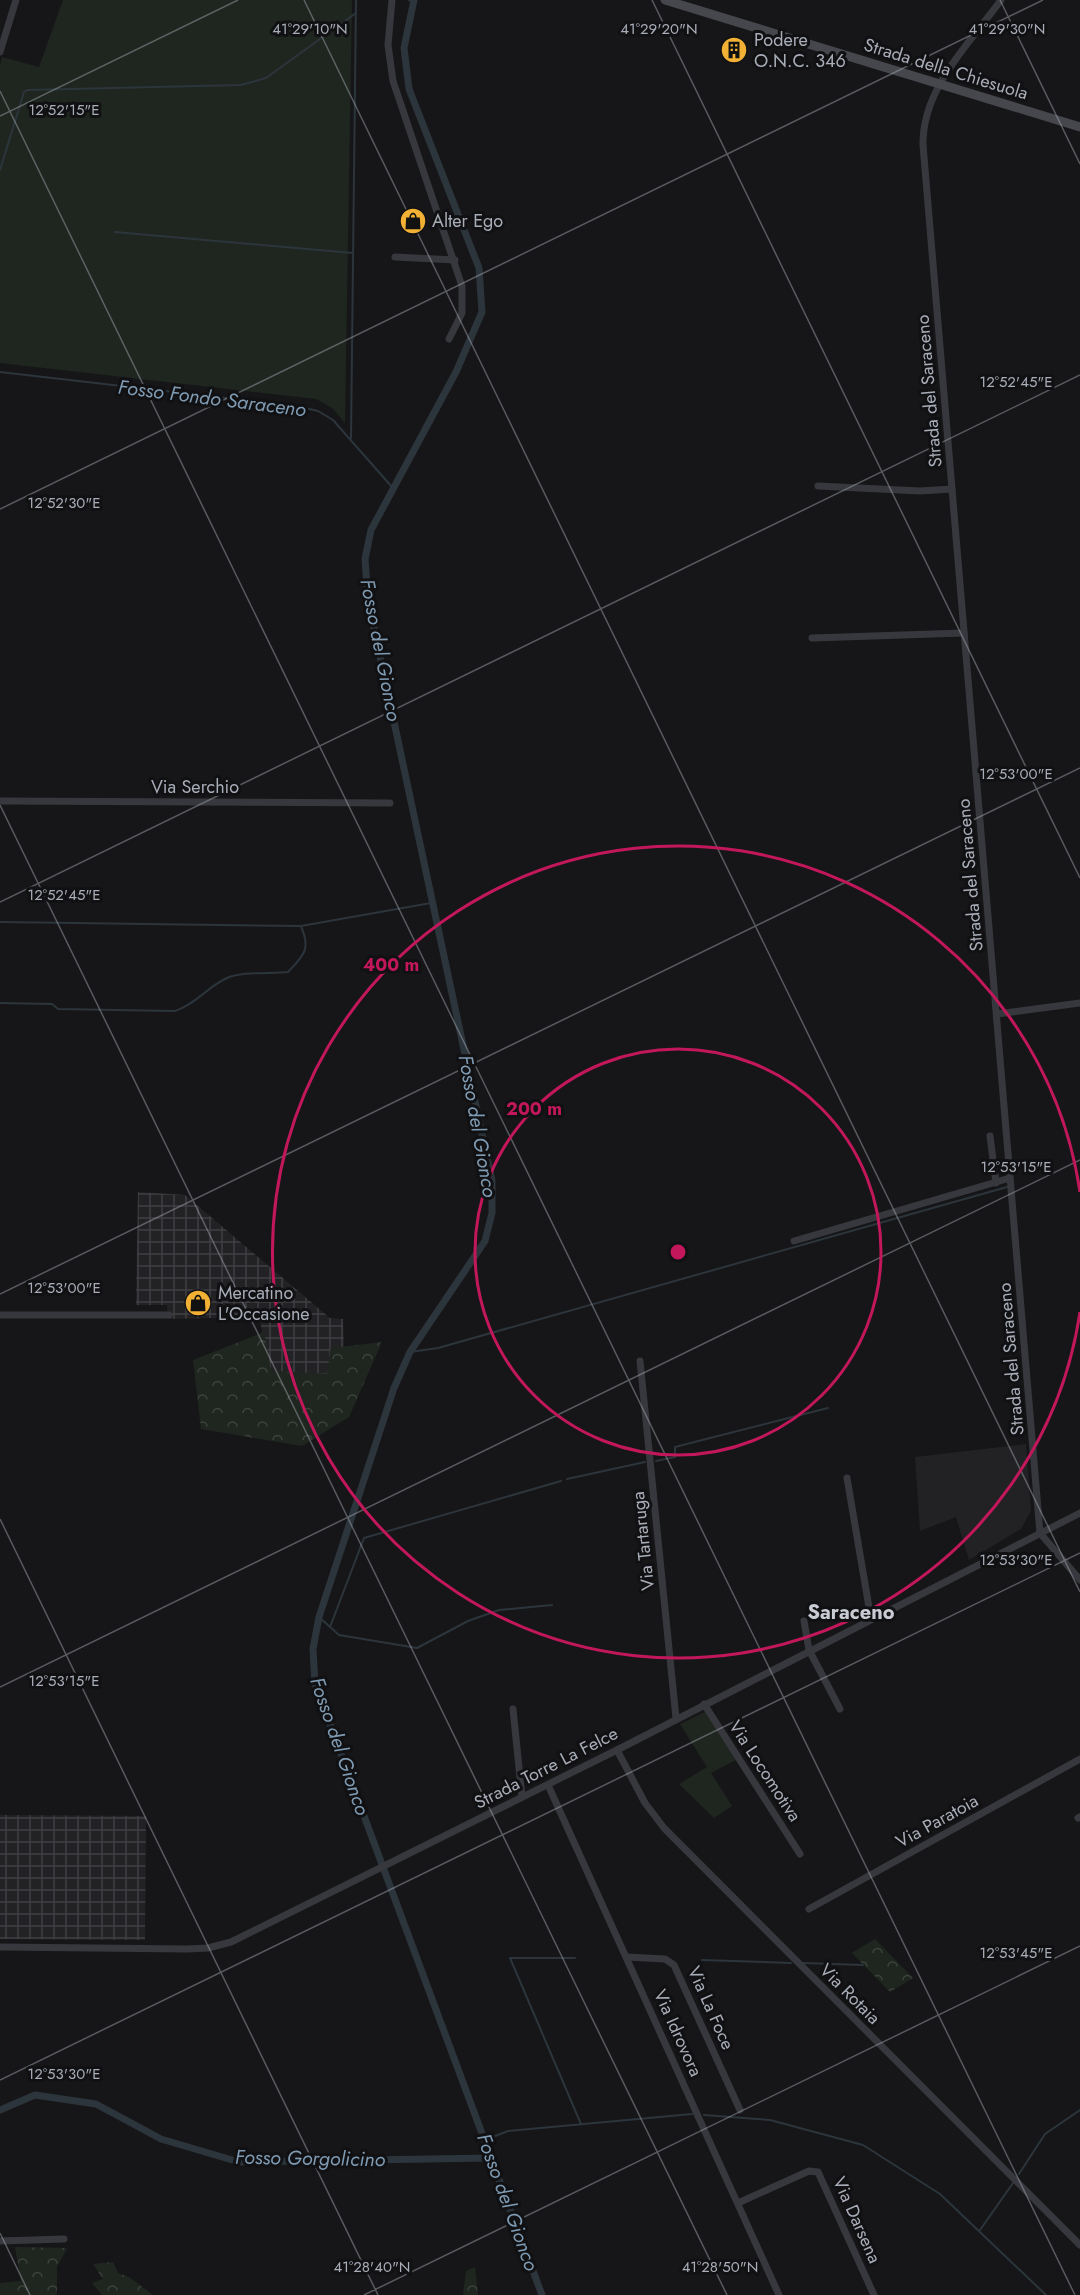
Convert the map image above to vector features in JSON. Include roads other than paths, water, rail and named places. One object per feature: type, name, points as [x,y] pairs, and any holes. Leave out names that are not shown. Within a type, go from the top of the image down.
[{"type":"street","points":[[0,52],[16,0]]},
{"type":"street","points":[[392,0],[388,45],[393,81],[462,286],[462,309],[457,327],[449,339]]},
{"type":"street","name":"Strada della Chiesuola","points":[[665,0],[1080,127]]},
{"type":"street","name":"Strada del Saraceno","points":[[1001,0],[939,84],[927,112],[923,145],[1040,1533]]},
{"type":"street","points":[[395,257],[455,260]]},
{"type":"street","points":[[819,486],[920,491],[952,489]]},
{"type":"street","points":[[812,638],[964,633]]},
{"type":"street","name":"Via Serchio","points":[[0,801],[390,803]]},
{"type":"street","points":[[997,1014],[1080,1004]]},
{"type":"street","points":[[990,1136],[996,1182]]},
{"type":"street","points":[[794,1241],[1011,1178]]},
{"type":"street","points":[[0,1315],[169,1315]]},
{"type":"street","name":"Via Tartaruga","points":[[640,1361],[676,1719]]},
{"type":"street","points":[[847,1478],[871,1619]]},
{"type":"street","name":"Strada Torre La Felce","points":[[0,1947],[208,1948],[252,1933],[617,1750],[1080,1512]]},
{"type":"street","points":[[1040,1533],[1080,1580]]},
{"type":"street","points":[[804,1621],[809,1650],[840,1708]]},
{"type":"street","name":"Via Locomotiva","points":[[704,1704],[800,1854]]},
{"type":"street","points":[[513,1709],[522,1797]]},
{"type":"street","name":"Via Rotaia","points":[[617,1750],[645,1803],[667,1832],[1080,2245]]},
{"type":"street","name":"Via Paratoia","points":[[809,1909],[1080,1759]]},
{"type":"street","name":"Via Idrovora","points":[[548,1785],[779,2295]]},
{"type":"street","name":"Via La Foce","points":[[627,1957],[667,1959],[674,1965],[740,2110]]},
{"type":"street","name":"Via Darsena","points":[[738,2203],[809,2170],[818,2172],[874,2295]]},
{"type":"street","points":[[0,2241],[64,2239]]},
{"type":"waterway","points":[[351,438],[356,0]]},
{"type":"waterway","name":"Fosso del Gionco","points":[[409,0],[413,3]]},
{"type":"waterway","name":"Fosso del Gionco","points":[[414,0],[404,48],[409,89],[479,268],[482,312],[456,372],[371,530],[365,559],[368,600],[492,1181],[492,1213],[485,1241],[410,1352],[394,1388],[319,1617],[313,1649],[315,1684],[542,2295]]},
{"type":"waterway","points":[[0,170],[24,92],[27,90],[241,85],[266,78],[356,13]]},
{"type":"waterway","points":[[115,232],[353,253]]},
{"type":"waterway","name":"Fosso Fondo Saraceno","points":[[0,372],[296,406],[318,411],[333,420],[392,487]]},
{"type":"waterway","points":[[0,922],[301,926],[431,903]]},
{"type":"waterway","points":[[0,1003],[52,1004],[58,1009],[175,1011],[227,978],[249,974],[288,972],[302,956],[306,947],[301,926]]},
{"type":"waterway","points":[[410,1352],[438,1348],[1007,1187]]},
{"type":"waterway","points":[[656,1461],[675,1457],[675,1447],[828,1408]]},
{"type":"waterway","points":[[567,1479],[645,1462]]},
{"type":"waterway","points":[[330,1627],[364,1538],[561,1481]]},
{"type":"waterway","points":[[319,1617],[339,1635],[417,1648],[468,1621],[499,1610],[552,1605]]},
{"type":"waterway","points":[[575,1958],[510,1958],[581,2124]]},
{"type":"waterway","points":[[702,1960],[791,1963]]},
{"type":"waterway","points":[[803,1963],[863,1965]]},
{"type":"waterway","name":"Fosso Gorgolicino","points":[[0,2110],[35,2095],[96,2104],[161,2139],[239,2162],[491,2158]]},
{"type":"waterway","points":[[1019,2174],[1045,2134],[1080,2110]]},
{"type":"waterway","points":[[485,2140],[508,2131],[692,2114]]},
{"type":"waterway","points":[[704,2115],[770,2120],[863,2145],[940,2194],[1046,2295]]},
{"type":"waterway","points":[[980,2230],[1013,2183]]},
{"type":"place","name":"Podere O.N.C. 346","points":[[734,50]]},
{"type":"place","name":"Alter Ego","points":[[413,221]]},
{"type":"place","name":"Mercatino L'Occasione","points":[[198,1303]]},
{"type":"district","name":"Saraceno","points":[[851,1612]]}]
